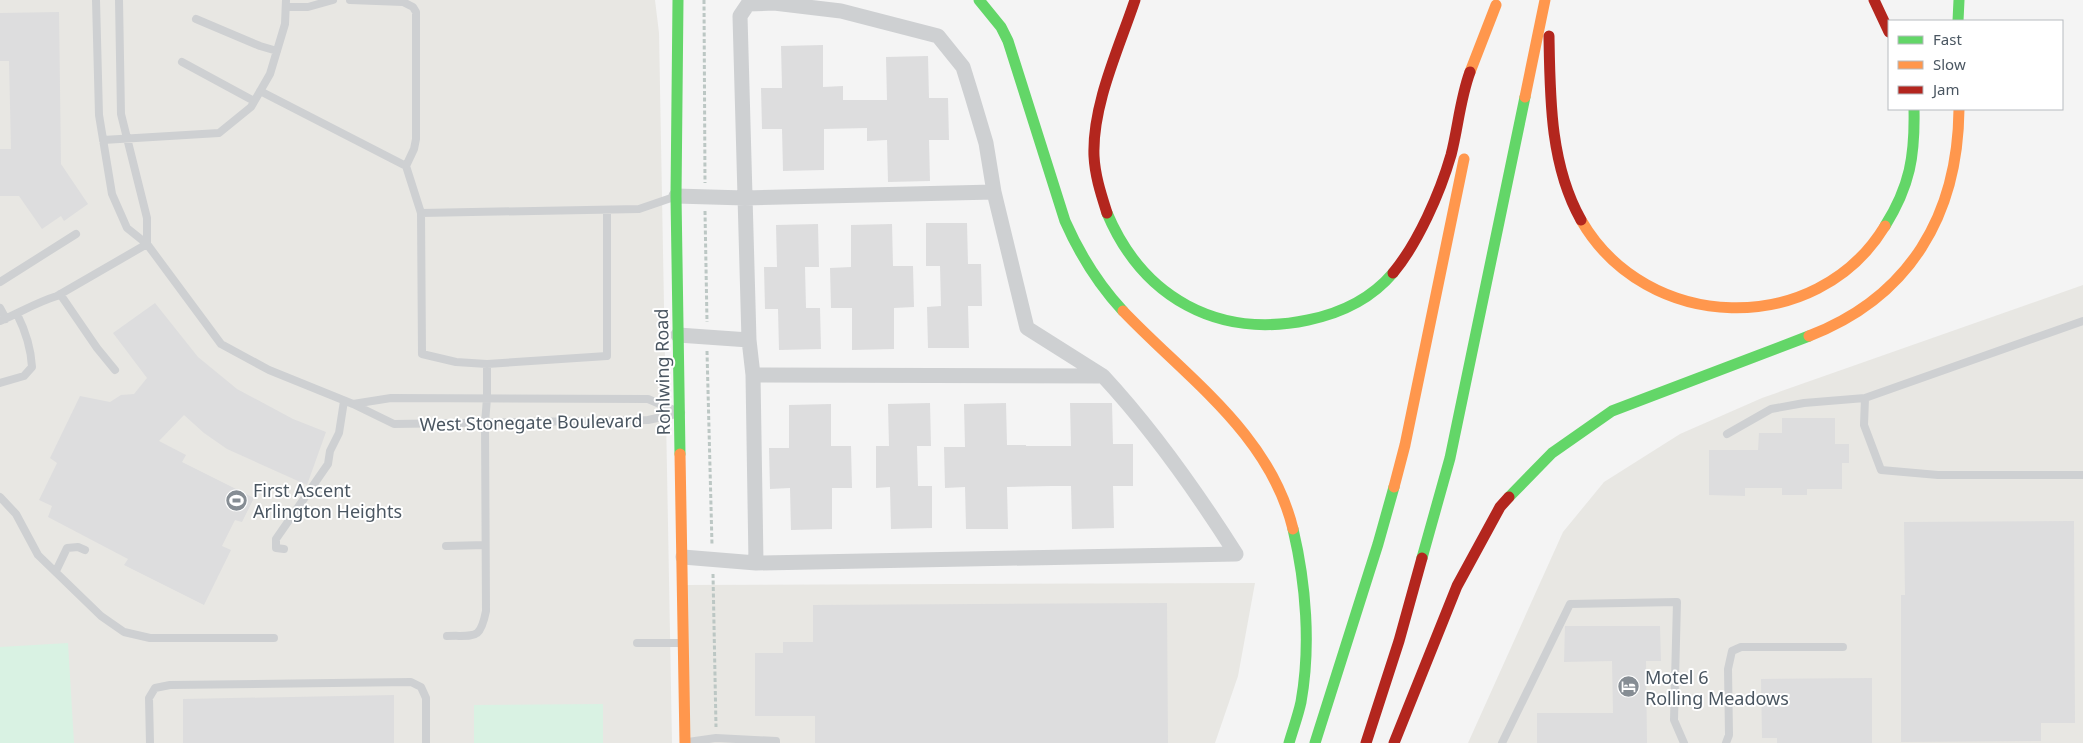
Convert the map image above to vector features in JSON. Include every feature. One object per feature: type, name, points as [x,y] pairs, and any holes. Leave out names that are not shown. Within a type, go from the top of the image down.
[{"type":"main road","name":"Rohlwing Road","points":[[678,0],[676,196],[685,742]]},
{"type":"main road","points":[[979,0],[1000,27],[1008,41],[1065,222],[1086,267],[1113,300],[1239,426],[1262,456],[1280,490],[1295,536],[1306,623],[1299,709],[1288,743]]},
{"type":"main road","points":[[1135,0],[1097,119],[1094,140],[1095,173],[1111,227],[1130,258],[1144,276],[1166,294],[1188,307],[1212,317],[1236,324],[1265,326],[1312,321],[1336,313],[1372,294],[1386,283],[1406,258],[1425,224],[1450,156],[1464,91],[1496,3]]},
{"type":"main road","points":[[1546,0],[1550,88],[1561,167],[1573,207],[1594,241],[1622,270],[1644,285],[1694,304],[1727,309],[1767,306],[1810,292],[1834,279],[1867,252],[1895,212],[1913,164],[1915,140],[1914,110]]},
{"type":"main road","points":[[1366,743],[1399,641],[1450,458],[1546,0]]},
{"type":"main road","points":[[1874,0],[1888,30]]},
{"type":"main road","points":[[1958,20],[1959,0]]},
{"type":"main road","points":[[1482,74],[1496,3]]},
{"type":"main road","points":[[1394,743],[1457,586],[1500,507],[1552,453],[1612,411],[1843,322],[1868,306],[1914,260],[1935,228],[1953,180],[1958,147],[1959,110]]},
{"type":"main road","points":[[1314,743],[1375,553],[1405,445],[1465,152]]},
{"type":"street","points":[[683,557],[756,563],[1236,554],[1206,507],[1133,408],[1103,376],[1027,328],[994,192],[986,143],[963,67],[938,36],[841,11],[774,2],[748,4],[740,16],[749,340],[753,375],[756,563]]},
{"type":"street","points":[[676,196],[745,198],[994,192]]},
{"type":"street","points":[[678,335],[749,340]]},
{"type":"street","points":[[753,375],[1103,376]]},
{"type":"lane","name":"West Stonegate Boulevard","points":[[96,0],[99,115],[112,194],[127,228],[147,244],[221,344],[269,370],[353,404],[394,424],[648,420],[681,413]]},
{"type":"lane","points":[[0,308],[3,320],[60,294],[147,244],[147,218],[121,114],[119,0]]},
{"type":"lane","points":[[103,140],[219,133],[250,107],[270,74],[285,24],[286,4],[308,7],[333,0]]},
{"type":"lane","points":[[350,0],[403,2],[413,7],[416,12],[416,139],[414,149],[406,166],[421,213],[422,354],[456,362],[487,364],[607,356],[607,210]]},
{"type":"lane","points":[[196,19],[260,46],[277,51]]},
{"type":"lane","points":[[182,62],[254,101]]},
{"type":"lane","points":[[260,92],[406,166]]},
{"type":"lane","points":[[421,213],[639,209],[676,196]]},
{"type":"lane","points":[[0,282],[76,234]]},
{"type":"lane","points":[[60,294],[97,348],[116,370]]},
{"type":"lane","points":[[0,383],[24,376],[32,368],[32,354],[17,314]]},
{"type":"lane","points":[[1727,434],[1771,409],[1804,403],[1864,398],[2083,321]]},
{"type":"lane","points":[[447,636],[474,635],[482,628],[486,611],[485,423],[488,398],[487,364]]},
{"type":"lane","name":"West Stonegate Boulevard","points":[[353,404],[391,398],[648,399],[681,413]]},
{"type":"lane","points":[[1864,398],[1864,425],[1881,470],[1938,475],[2083,475]]},
{"type":"lane","points":[[284,549],[276,548],[276,539],[328,464],[330,451],[339,434],[344,401]]},
{"type":"lane","points":[[0,498],[16,514],[38,555],[101,616],[124,632],[150,638],[274,638]]},
{"type":"lane","points":[[446,546],[485,545]]},
{"type":"lane","points":[[56,572],[67,548],[78,547],[85,550]]},
{"type":"lane","points":[[1502,743],[1570,604],[1677,602],[1674,720],[1684,743]]},
{"type":"lane","points":[[637,643],[684,643]]},
{"type":"lane","points":[[1726,743],[1729,735],[1728,669],[1732,651],[1741,647],[1843,646]]},
{"type":"lane","points":[[150,743],[149,698],[155,688],[170,685],[411,682],[421,687],[426,698],[426,743]]},
{"type":"lane","points":[[685,742],[716,738],[776,741],[776,743]]},
{"type":"path","points":[[704,0],[707,337],[716,738]]},
{"type":"shaded area","points":[[0,0],[655,0],[659,33],[672,743],[0,743]]},
{"type":"shaded area","points":[[2083,285],[2083,743],[1468,743],[1563,532],[1604,482],[1680,434],[1762,398]]},
{"type":"shaded area","points":[[1255,583],[1238,676],[1215,743],[685,743],[683,585]]},
{"type":"green space","points":[[68,643],[74,743],[0,743],[0,647]]},
{"type":"green space","points":[[603,704],[603,743],[474,743],[474,705]]},
{"type":"building","points":[[59,12],[61,164],[88,204],[64,221],[61,216],[42,229],[19,196],[0,196],[0,149],[11,149],[9,61],[0,61],[0,13]]},
{"type":"building","points":[[823,45],[823,87],[843,86],[843,100],[887,100],[886,57],[928,56],[929,98],[948,98],[949,140],[929,140],[930,181],[888,182],[887,140],[867,141],[867,128],[824,129],[824,170],[783,171],[782,129],[762,129],[761,88],[782,88],[781,46]]},
{"type":"building","points":[[926,223],[967,223],[968,264],[981,264],[982,306],[968,306],[969,348],[928,348],[927,307],[941,306],[940,266],[926,266]]},
{"type":"building","points":[[818,224],[819,267],[805,267],[806,308],[820,308],[821,349],[779,350],[778,309],[765,309],[764,267],[777,267],[776,225]]},
{"type":"building","points":[[892,224],[893,266],[913,266],[914,307],[894,308],[894,349],[852,350],[852,308],[831,308],[830,268],[851,267],[851,225]]},
{"type":"building","points":[[155,303],[198,357],[237,389],[293,419],[326,432],[307,485],[227,449],[204,433],[184,415],[159,441],[186,455],[182,462],[254,498],[242,522],[235,520],[222,546],[231,550],[204,605],[124,565],[128,559],[48,517],[52,506],[39,500],[57,463],[50,458],[80,396],[110,402],[121,395],[134,394],[147,378],[113,333]]},
{"type":"building","points":[[930,403],[931,446],[917,446],[918,486],[932,486],[932,528],[891,529],[890,487],[876,488],[876,446],[889,446],[888,404]]},
{"type":"building","points":[[1006,403],[1007,445],[1071,446],[1070,403],[1112,403],[1113,444],[1133,444],[1133,486],[1113,486],[1114,528],[1072,529],[1071,486],[1051,486],[1007,487],[1008,529],[966,529],[965,487],[945,488],[944,447],[965,447],[964,404]]},
{"type":"building","points":[[831,404],[831,446],[851,446],[852,488],[832,488],[832,529],[791,530],[790,488],[770,489],[769,448],[789,448],[789,405]]},
{"type":"building","points":[[1782,418],[1835,418],[1835,444],[1849,444],[1849,463],[1842,463],[1842,489],[1807,489],[1807,495],[1782,495],[1782,488],[1745,488],[1745,496],[1709,495],[1709,450],[1758,450],[1759,433],[1782,433]]},
{"type":"building","points":[[2074,521],[2075,723],[2041,723],[2041,741],[1901,742],[1901,595],[1905,595],[1904,522]]},
{"type":"building","points":[[1167,603],[1168,743],[815,743],[815,716],[755,716],[755,653],[783,653],[783,642],[813,642],[813,605]]},
{"type":"building","name":"Motel 6 Rolling Meadows","points":[[1565,626],[1660,626],[1661,661],[1646,661],[1647,743],[1537,743],[1537,713],[1613,713],[1612,661],[1564,662]]},
{"type":"building","points":[[1872,678],[1872,743],[1777,743],[1777,738],[1762,738],[1761,679]]},
{"type":"building","points":[[394,695],[394,743],[183,743],[183,699]]},
{"type":"traffic: fast","points":[[678,0],[676,196],[680,454]]},
{"type":"traffic: fast","points":[[979,0],[1001,27],[1008,41],[1065,221],[1071,234],[1098,280],[1123,311]]},
{"type":"traffic: fast","points":[[1958,20],[1959,0]]},
{"type":"traffic: fast","points":[[1422,558],[1450,458],[1525,97]]},
{"type":"traffic: fast","points":[[1885,226],[1900,197],[1909,170],[1912,156],[1914,110]]},
{"type":"traffic: fast","points":[[1107,213],[1122,243],[1141,268],[1163,289],[1187,306],[1214,317],[1244,323],[1275,324],[1321,317],[1355,304],[1375,290],[1393,273]]},
{"type":"traffic: fast","points":[[1509,497],[1552,453],[1612,411],[1809,336]]},
{"type":"traffic: fast","points":[[1315,743],[1378,544],[1394,487]]},
{"type":"traffic: fast","points":[[1289,743],[1301,702],[1306,659],[1304,593],[1293,529]]},
{"type":"traffic: slow","points":[[1525,97],[1545,0]]},
{"type":"traffic: slow","points":[[1470,72],[1496,5]]},
{"type":"traffic: slow","points":[[1809,336],[1844,319],[1875,299],[1901,275],[1922,248],[1938,217],[1949,184],[1956,148],[1959,110]]},
{"type":"traffic: slow","points":[[1394,487],[1405,445],[1464,159]]},
{"type":"traffic: slow","points":[[1581,220],[1610,257],[1646,284],[1688,301],[1731,308],[1776,304],[1818,289],[1855,263],[1885,226]]},
{"type":"traffic: slow","points":[[1123,311],[1224,410],[1246,436],[1266,464],[1282,495],[1293,529]]},
{"type":"traffic: slow","points":[[680,454],[685,743]]},
{"type":"traffic: jam","points":[[1107,213],[1099,185],[1094,156],[1097,117],[1108,77],[1135,0]]},
{"type":"traffic: jam","points":[[1874,0],[1888,30]]},
{"type":"traffic: jam","points":[[1549,36],[1551,107],[1554,131],[1563,177],[1581,220]]},
{"type":"traffic: jam","points":[[1393,273],[1411,247],[1441,185],[1451,155],[1470,72]]},
{"type":"traffic: jam","points":[[1394,743],[1457,586],[1500,507],[1509,497]]},
{"type":"traffic: jam","points":[[1366,743],[1399,641],[1422,558]]},
{"type":"place","name":"First Ascent Arlington Heights","points":[[237,500]]},
{"type":"place","name":"Motel 6 Rolling Meadows","points":[[1629,687]]}]
